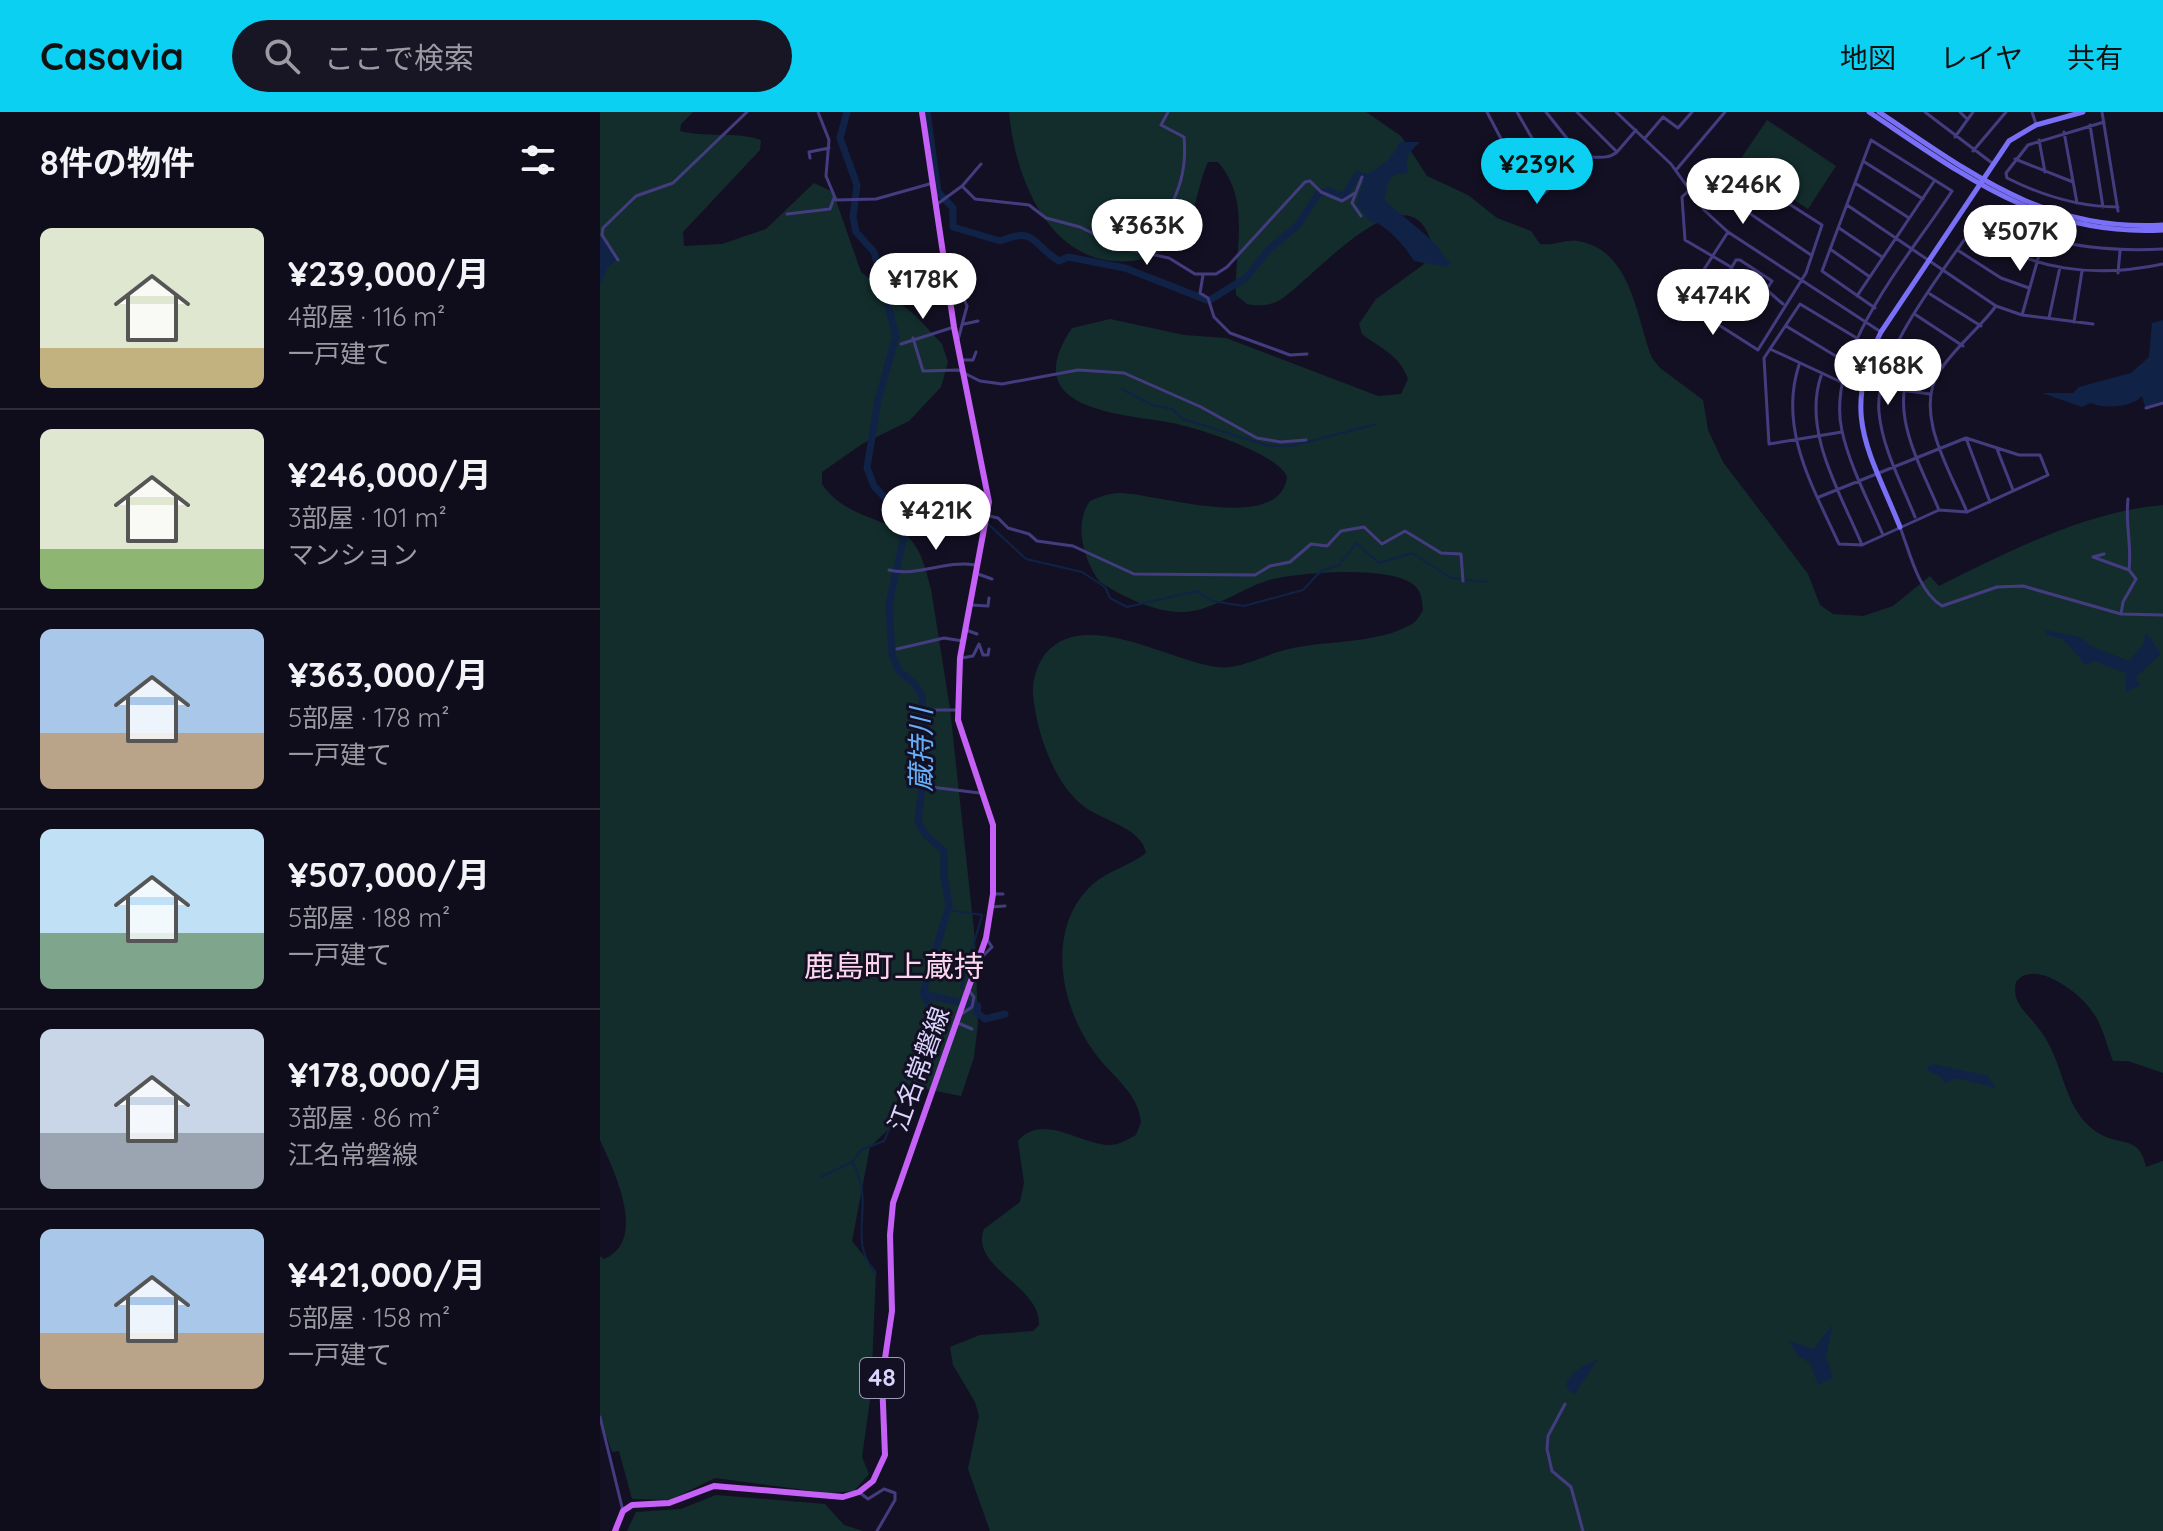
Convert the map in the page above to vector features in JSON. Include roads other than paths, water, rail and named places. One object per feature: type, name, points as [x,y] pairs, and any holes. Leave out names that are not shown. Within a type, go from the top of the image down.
[{"type":"main road","name":"江名常磐線","points":[[859,1492],[873,1481],[885,1455],[882,1379],[892,1311],[890,1235],[893,1203],[986,938],[993,894],[993,825],[962,740],[958,710],[960,658],[988,522],[988,488],[954,327],[922,112]]},
{"type":"main road","points":[[615,1531],[623,1511],[641,1502],[681,1500],[714,1486],[829,1498],[859,1492]]},
{"type":"street","points":[[618,260],[600,232],[636,196],[673,183],[747,112]]},
{"type":"street","points":[[787,214],[830,209],[834,198],[825,171],[829,148],[818,112]]},
{"type":"street","points":[[1151,254],[1157,234],[1175,205],[1183,169],[1184,137],[1161,125],[1168,112]]},
{"type":"street","points":[[1487,112],[1510,156],[1545,194],[1570,163],[1583,157],[1611,157],[1636,130]]},
{"type":"street","points":[[1517,112],[1536,145],[1561,174]]},
{"type":"street","points":[[1546,112],[1583,157]]},
{"type":"street","points":[[1577,112],[1617,152]]},
{"type":"street","points":[[1616,112],[1676,170],[1704,210],[1728,232],[1881,332]]},
{"type":"street","points":[[1658,112],[1678,128],[1692,112]]},
{"type":"street","points":[[1676,170],[1725,112]]},
{"type":"street","points":[[1869,112],[1981,182]]},
{"type":"street","points":[[1879,112],[2016,205],[2063,221],[2111,230],[2163,228]]},
{"type":"street","points":[[1925,112],[1994,165]]},
{"type":"street","points":[[1960,112],[1967,119]]},
{"type":"street","points":[[1955,137],[1973,112]]},
{"type":"street","points":[[1973,151],[2006,112]]},
{"type":"street","points":[[2032,112],[2036,125]]},
{"type":"street","points":[[2083,112],[2036,125],[2009,141],[1881,332],[1861,383],[1860,422],[1924,587],[1942,606],[1997,587],[2023,586],[2121,614],[2163,615]]},
{"type":"street","points":[[2102,112],[2104,122],[2118,209],[2077,203],[2007,178],[2006,173],[2015,159],[2039,140],[2104,122]]},
{"type":"street","points":[[1645,138],[1663,117]]},
{"type":"street","points":[[2090,125],[2103,207]]},
{"type":"street","points":[[2064,132],[2077,203]]},
{"type":"street","points":[[1875,308],[1822,271],[1871,140],[1952,191],[1913,251],[1875,308],[1865,323],[1855,337],[1841,382],[1842,432],[1883,535]]},
{"type":"street","points":[[2039,140],[2045,172]]},
{"type":"street","points":[[810,158],[810,151],[829,148]]},
{"type":"street","points":[[2015,159],[2073,182]]},
{"type":"street","points":[[1728,232],[1713,256],[1685,299],[1686,304],[1758,350],[1800,280],[1822,225],[1721,160],[1682,197],[1685,240],[1713,256],[1731,267]]},
{"type":"street","points":[[1863,161],[1923,199]]},
{"type":"street","points":[[936,205],[962,186],[981,164]]},
{"type":"street","points":[[1361,216],[1353,206],[1362,177]]},
{"type":"street","points":[[1857,296],[1935,180]]},
{"type":"street","points":[[962,186],[975,199],[1029,205],[1046,218],[1080,227],[1122,248],[1169,258],[1188,271],[1203,275],[1216,274],[1227,267],[1256,232],[1281,211],[1300,185],[1310,181],[1320,191],[1345,201],[1355,193]]},
{"type":"street","points":[[1702,181],[1811,255]]},
{"type":"street","points":[[834,198],[876,199],[933,183]]},
{"type":"street","points":[[1855,183],[1910,218]]},
{"type":"street","points":[[1847,205],[1996,306],[2022,315],[2093,324]]},
{"type":"street","points":[[1916,519],[1882,431],[1878,387],[1887,360],[1984,212],[2044,238],[2120,251],[2163,249]]},
{"type":"street","points":[[1839,228],[1884,258]]},
{"type":"street","points":[[1971,231],[2005,250],[2038,262],[2082,271],[2118,273],[2163,264]]},
{"type":"street","points":[[2022,315],[2044,238]]},
{"type":"street","points":[[1830,249],[1870,277]]},
{"type":"street","points":[[1958,250],[2001,278],[2029,288]]},
{"type":"street","points":[[2118,273],[2120,251]]},
{"type":"street","points":[[944,254],[965,299],[964,324],[957,342]]},
{"type":"street","points":[[1740,260],[1772,284],[1752,312],[1721,294],[1718,288],[1731,267],[1740,260]]},
{"type":"street","points":[[2049,319],[2060,267]]},
{"type":"street","points":[[2074,322],[2082,271]]},
{"type":"street","points":[[1203,275],[1200,293],[1208,298],[1214,317],[1230,333],[1290,355],[1307,354]]},
{"type":"street","points":[[1768,291],[1784,305]]},
{"type":"street","points":[[1930,293],[1981,326]]},
{"type":"street","points":[[1842,432],[1769,444],[1764,358],[1800,304],[1855,337]]},
{"type":"street","points":[[1967,512],[1932,424],[1931,394],[1943,367],[1996,306]]},
{"type":"street","points":[[1916,315],[1963,346]]},
{"type":"street","points":[[964,324],[978,321]]},
{"type":"street","points":[[1786,326],[1846,362]]},
{"type":"street","points":[[901,344],[954,327]]},
{"type":"street","points":[[913,338],[923,371],[963,372],[980,381],[999,384],[1084,370],[1132,375],[1206,409],[1250,436],[1281,442],[1306,440]]},
{"type":"street","points":[[1770,349],[1821,376],[1841,382],[1931,394]]},
{"type":"street","points":[[960,360],[973,360],[976,352]]},
{"type":"street","points":[[1939,510],[1903,418],[1902,390],[1904,377],[1919,352],[1943,367]]},
{"type":"street","points":[[1799,365],[1791,394],[1794,440],[1839,544],[1862,545],[1939,510],[1967,512],[2048,475],[2040,455],[2019,455],[1966,438],[1819,497]]},
{"type":"street","points":[[1821,376],[1816,395],[1817,436],[1862,545]]},
{"type":"street","points":[[2146,408],[2163,403]]},
{"type":"street","points":[[1966,438],[1990,502]]},
{"type":"street","points":[[1997,449],[2013,491]]},
{"type":"street","points":[[2121,614],[2123,602],[2136,583],[2129,570],[2132,549],[2126,522],[2128,499]]},
{"type":"street","points":[[911,526],[971,513],[1037,541],[1073,546],[1138,575],[1255,575],[1270,566],[1290,562],[1311,544],[1327,546],[1348,528],[1368,528],[1382,544],[1405,531],[1441,553],[1461,554],[1463,581]]},
{"type":"street","points":[[2104,554],[2093,557],[2129,570]]},
{"type":"street","points":[[889,570],[903,573],[951,563],[979,566]]},
{"type":"street","points":[[978,574],[992,579]]},
{"type":"street","points":[[971,605],[988,606],[989,598]]},
{"type":"street","points":[[966,630],[977,634]]},
{"type":"street","points":[[897,649],[944,638],[963,641]]},
{"type":"street","points":[[960,658],[973,656],[979,644],[983,655],[988,655],[989,649]]},
{"type":"street","points":[[929,710],[958,710]]},
{"type":"street","points":[[922,786],[961,793],[983,791]]},
{"type":"street","points":[[993,894],[1003,894]]},
{"type":"street","points":[[991,907],[1005,906]]},
{"type":"street","points":[[960,1015],[973,1004],[974,997],[969,990]]},
{"type":"street","points":[[958,1023],[972,1029]]},
{"type":"street","points":[[1565,1404],[1548,1436],[1547,1455],[1552,1471],[1571,1487],[1583,1531]]},
{"type":"street","points":[[600,1417],[623,1511]]},
{"type":"street","points":[[859,1492],[868,1499],[884,1489],[895,1493],[895,1500],[877,1531]]},
{"type":"water","points":[[1400,142],[1420,142],[1409,156],[1408,173],[1396,174],[1389,180],[1384,200],[1435,244],[1451,262],[1447,267],[1414,261],[1394,236],[1370,221],[1356,204],[1366,175],[1386,161]]},
{"type":"water","points":[[600,236],[617,260],[608,267],[600,286]]},
{"type":"water","points":[[2163,320],[2163,401],[2145,407],[2142,396],[2119,406],[2091,403],[2082,407],[2042,393],[2073,393],[2079,387],[2131,373],[2149,357],[2152,323]]},
{"type":"water","points":[[2045,630],[2080,637],[2093,647],[2129,661],[2143,645],[2146,632],[2161,654],[2136,677],[2140,685],[2126,692],[2125,673],[2094,661],[2086,665],[2063,639],[2047,635]]},
{"type":"water","points":[[1933,1064],[1988,1076],[1996,1088],[1957,1078],[1944,1083],[1942,1077],[1928,1071],[1928,1066]]},
{"type":"water","points":[[1833,1324],[1826,1356],[1833,1378],[1818,1385],[1810,1363],[1798,1356],[1789,1341],[1814,1349]]},
{"type":"water","points":[[1597,1360],[1574,1395],[1566,1387],[1570,1377]]},
{"type":"waterway","name":"蔵持川","points":[[847,112],[840,138],[857,185],[853,217],[856,232],[874,252],[896,336],[878,400],[867,468],[874,486],[902,517],[905,531],[889,604],[892,655],[899,671],[915,684],[922,696],[926,751],[918,822],[926,835],[944,851],[949,905],[923,994],[941,1026]]},
{"type":"waterway","points":[[927,112],[938,192],[953,208],[953,227],[1000,241],[1027,236],[1059,261],[1068,257],[1125,268],[1207,300]]},
{"type":"waterway","points":[[1210,300],[1247,277],[1269,249],[1297,226],[1319,193],[1328,191],[1344,197],[1357,175],[1372,178]]},
{"type":"waterway","points":[[1122,389],[1152,405],[1172,409],[1183,419],[1269,446],[1291,446],[1377,424]]},
{"type":"waterway","points":[[905,529],[959,520],[985,521],[1026,559],[1082,572],[1105,587],[1110,598],[1127,607],[1197,591],[1212,601],[1244,606],[1303,590],[1321,571],[1339,565],[1356,543],[1379,563],[1412,553],[1451,578],[1487,582]]},
{"type":"waterway","points":[[947,910],[982,915],[961,988],[964,989]]},
{"type":"waterway","points":[[923,994],[978,1006],[977,1013],[985,1019],[1005,1014]]},
{"type":"waterway","points":[[821,1177],[852,1162],[861,1150],[884,1141],[900,1105],[901,1091],[918,1082],[941,1026]]},
{"type":"waterway","points":[[853,1163],[862,1194],[863,1247],[876,1274]]},
{"type":"district","name":"鹿島町上蔵持","points":[[894,967]]}]
